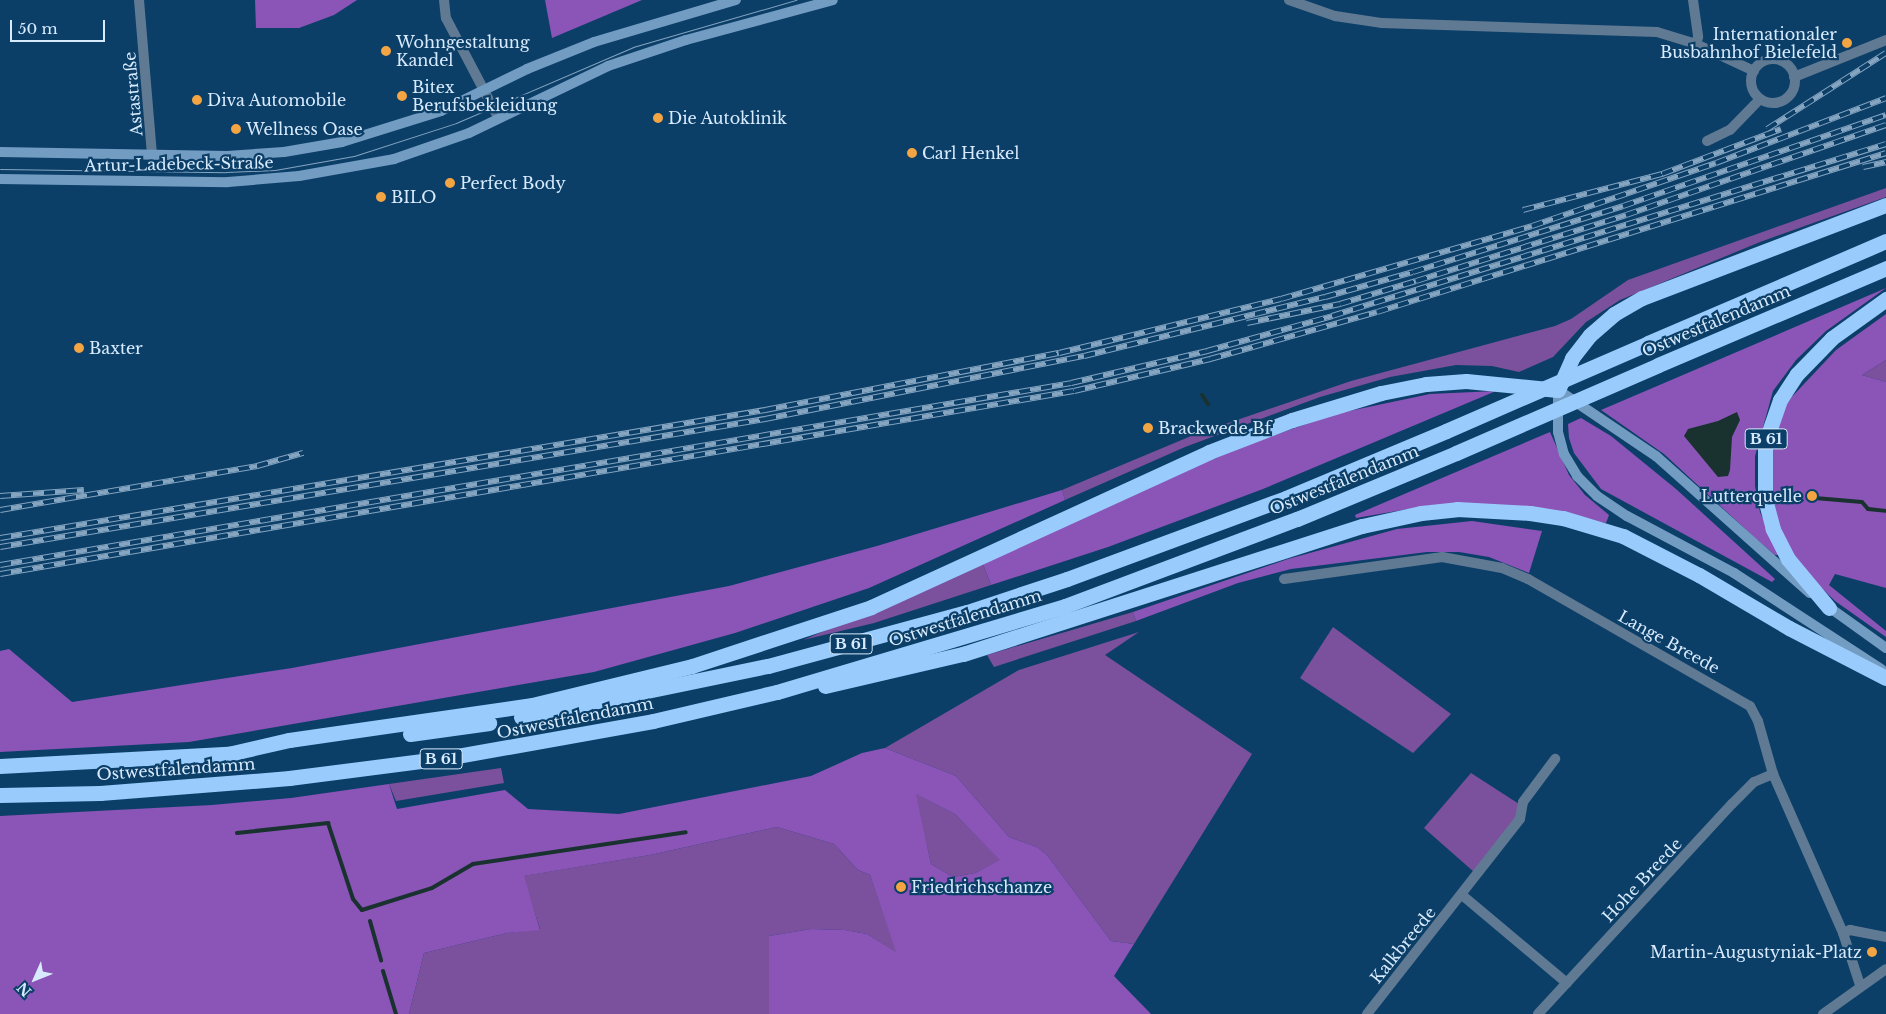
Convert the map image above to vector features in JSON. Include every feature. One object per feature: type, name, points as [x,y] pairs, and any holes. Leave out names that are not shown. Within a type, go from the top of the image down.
[{"type":"highway","points":[[1558,390],[1572,358],[1590,334],[1614,314],[1642,298],[1886,205]]},
{"type":"highway","name":"Ostwestfalendamm","points":[[0,766],[228,754],[435,732],[536,715],[749,670],[887,635],[1068,579],[1286,498],[1886,241]]},
{"type":"highway","name":"Ostwestfalendamm","points":[[0,795],[100,792],[289,778],[446,758],[653,722],[777,692],[1065,606],[1297,519],[1456,454],[1886,268]]},
{"type":"highway","name":"B 61","points":[[1829,608],[1788,559],[1773,529],[1765,499],[1765,443],[1780,400],[1796,374],[1832,338],[1886,299]]},
{"type":"highway","name":"B 61","points":[[228,754],[289,740],[434,721],[608,689],[692,666],[871,607],[923,586],[1127,487],[1218,449],[1336,406],[1426,384],[1503,382],[1558,390]]},
{"type":"highway","points":[[777,692],[847,683],[962,654],[1320,538],[1421,512],[1457,509],[1530,512],[1594,526],[1646,547],[1789,628],[1886,678]]},
{"type":"street","name":"Astastraße","points":[[139,0],[152,155]]},
{"type":"street","points":[[444,0],[446,18],[486,90],[498,117]]},
{"type":"street","name":"Artur-Ladebeck-Straße","points":[[0,152],[255,155],[332,144],[415,121],[594,42],[736,0]]},
{"type":"street","name":"Artur-Ladebeck-Straße","points":[[0,179],[228,182],[299,176],[394,158],[461,136],[608,66],[686,40],[833,0]]},
{"type":"street","points":[[1289,0],[1335,16],[1382,23],[1624,29],[1657,32],[1696,44],[1754,71]]},
{"type":"street","points":[[1693,0],[1698,37],[1696,44]]},
{"type":"street","points":[[1794,77],[1886,40]]},
{"type":"street","points":[[1774,60],[1788,66],[1794,77],[1793,90],[1785,99],[1773,103],[1760,99],[1752,86],[1754,71],[1760,64],[1774,60]]},
{"type":"street","points":[[1707,141],[1730,130],[1760,99]]},
{"type":"street","points":[[1558,390],[1656,456],[1738,532],[1829,608],[1886,648]]},
{"type":"street","points":[[1558,390],[1558,432],[1564,454],[1577,476],[1596,496],[1626,516],[1734,573],[1886,672]]},
{"type":"street","name":"Lange Breede","points":[[1284,579],[1442,558],[1502,568],[1528,579],[1750,706],[1758,721],[1773,774],[1843,933],[1860,985]]},
{"type":"street","name":"Kalkbreede","points":[[1367,1014],[1520,819],[1522,802],[1555,759]]},
{"type":"street","name":"Hohe Breede","points":[[1538,1014],[1732,804],[1754,782],[1773,774]]},
{"type":"street","points":[[1462,895],[1567,983]]},
{"type":"street","points":[[1843,933],[1850,930],[1886,937]]},
{"type":"street","points":[[1823,1014],[1860,985],[1886,969]]},
{"type":"shaded area","points":[[255,0],[357,0],[334,15],[299,28],[256,28]]},
{"type":"shaded area","points":[[545,0],[642,0],[552,38]]},
{"type":"shaded area","points":[[1886,188],[1886,197],[1760,242],[1620,300],[1586,322],[1553,357],[1519,372],[1492,366],[1456,365],[1390,377],[1320,397],[1185,447],[1065,500],[1062,490],[1196,434],[1351,381],[1555,326],[1571,319],[1628,280]]},
{"type":"shaded area","points":[[1886,288],[1826,331],[1796,360],[1773,391],[1755,456],[1755,486],[1760,512],[1779,555],[1775,555],[1754,537],[1664,454],[1601,410]]},
{"type":"shaded area","points":[[1886,314],[1886,360],[1862,375],[1886,382],[1886,588],[1835,574],[1829,585],[1886,631],[1886,637],[1835,601],[1797,564],[1772,510],[1772,442],[1787,402],[1836,350]]},
{"type":"shaded area","points":[[1886,360],[1886,382],[1862,375]]},
{"type":"shaded area","points":[[1496,391],[1263,489],[1108,547],[991,585],[983,564],[1086,512],[1244,446],[1335,414],[1430,394]]},
{"type":"shaded area","points":[[1737,412],[1740,420],[1732,437],[1730,470],[1728,476],[1718,477],[1684,436],[1688,429],[1718,421]]},
{"type":"shaded area","points":[[1581,418],[1611,436],[1676,489],[1775,579],[1772,582],[1601,489],[1574,453],[1569,438],[1568,424]]},
{"type":"shaded area","points":[[1550,432],[1569,475],[1585,495],[1609,515],[1606,523],[1432,505],[1356,518],[1355,515]]},
{"type":"shaded area","points":[[1062,490],[1065,500],[869,588],[735,633],[594,672],[189,742],[0,752],[0,651],[9,649],[72,702],[292,668],[729,586],[877,546]]},
{"type":"shaded area","points":[[1472,521],[1542,531],[1529,573],[1489,557],[1459,552],[1427,552],[1291,569],[1238,583],[1136,621],[1133,612],[1288,559],[1397,529]]},
{"type":"shaded area","points":[[983,564],[991,585],[874,623],[803,640]]},
{"type":"shaded area","points":[[1133,612],[1136,621],[994,667],[987,655]]},
{"type":"shaded area","points":[[1333,627],[1451,714],[1413,753],[1300,678]]},
{"type":"shaded area","points":[[1139,632],[1105,655],[1252,754],[1134,944],[1111,941],[1047,855],[1037,847],[1009,837],[956,776],[885,748],[1019,670]]},
{"type":"shaded area","points":[[885,748],[956,776],[1009,837],[1037,847],[1047,855],[1111,941],[1134,944],[1114,976],[1151,1014],[769,1014],[769,936],[811,929],[845,930],[867,934],[896,952],[870,875],[858,870],[834,844],[777,827],[650,855],[524,876],[540,930],[507,933],[424,953],[409,1014],[0,1014],[0,816],[212,805],[291,798],[389,784],[397,809],[505,790],[528,809],[619,814],[811,776],[862,753]],"holes":[[[916,794],[955,814],[1000,860],[975,873],[953,877],[931,864]]]},
{"type":"shaded area","points":[[501,768],[504,783],[396,801],[389,784]]},
{"type":"shaded area","points":[[1471,773],[1519,804],[1516,817],[1474,872],[1424,828]]},
{"type":"shaded area","points":[[915,793],[955,814],[1001,860],[975,873],[953,877],[931,864]]},
{"type":"shaded area","points":[[777,827],[834,844],[858,870],[870,875],[897,953],[867,934],[845,930],[811,929],[769,936],[769,1014],[409,1014],[424,953],[507,933],[540,929],[523,876],[650,855]]},
{"type":"waterway","points":[[1202,395],[1208,404]]},
{"type":"waterway","points":[[1815,498],[1862,502],[1868,509],[1886,511]]},
{"type":"waterway","points":[[237,833],[328,823],[353,899],[362,910],[432,888],[473,864],[686,832]]},
{"type":"waterway","points":[[370,921],[381,960]]},
{"type":"waterway","points":[[383,971],[396,1014]]},
{"type":"tram line","points":[[0,169],[226,172],[275,170],[354,156],[456,123],[633,47],[796,0]]},
{"type":"railway","points":[[1767,129],[1886,53]]},
{"type":"railway","points":[[0,538],[765,410],[1059,353],[1281,299],[1532,226],[1716,163],[1886,98]]},
{"type":"railway","points":[[0,547],[765,419],[1084,356],[1325,297],[1413,272],[1623,206],[1886,115]]},
{"type":"railway","points":[[1247,323],[1340,304],[1416,281],[1626,215],[1886,125]]},
{"type":"railway","points":[[1523,210],[1662,174],[1781,129]]},
{"type":"railway","points":[[0,565],[1071,383],[1207,351],[1332,316],[1886,144]]},
{"type":"railway","points":[[0,574],[1074,391],[1210,359],[1377,312],[1886,153]]},
{"type":"railway","points":[[1863,167],[1886,162]]},
{"type":"railway","points":[[0,510],[257,466],[303,453]]},
{"type":"railway","points":[[0,496],[84,490]]},
{"type":"place","name":"Internationaler Busbahnhof Bielefeld","points":[[1847,43]]},
{"type":"place","name":"Wohngestaltung Kandel","points":[[386,51]]},
{"type":"place","name":"Bitex Berufsbekleidung","points":[[402,96]]},
{"type":"place","name":"Diva Automobile","points":[[197,100]]},
{"type":"place","name":"Die Autoklinik","points":[[658,118]]},
{"type":"place","name":"Wellness Oase","points":[[236,129]]},
{"type":"place","name":"Carl Henkel","points":[[912,153]]},
{"type":"place","name":"Perfect Body","points":[[450,183]]},
{"type":"place","name":"BILO","points":[[381,197]]},
{"type":"place","name":"Baxter","points":[[79,348]]},
{"type":"place","name":"Brackwede Bf","points":[[1148,428]]},
{"type":"place","name":"Lutterquelle","points":[[1812,496]]},
{"type":"place","name":"Friedrichschanze","points":[[901,887]]},
{"type":"place","name":"Martin-Augustyniak-Platz","points":[[1872,952]]}]
